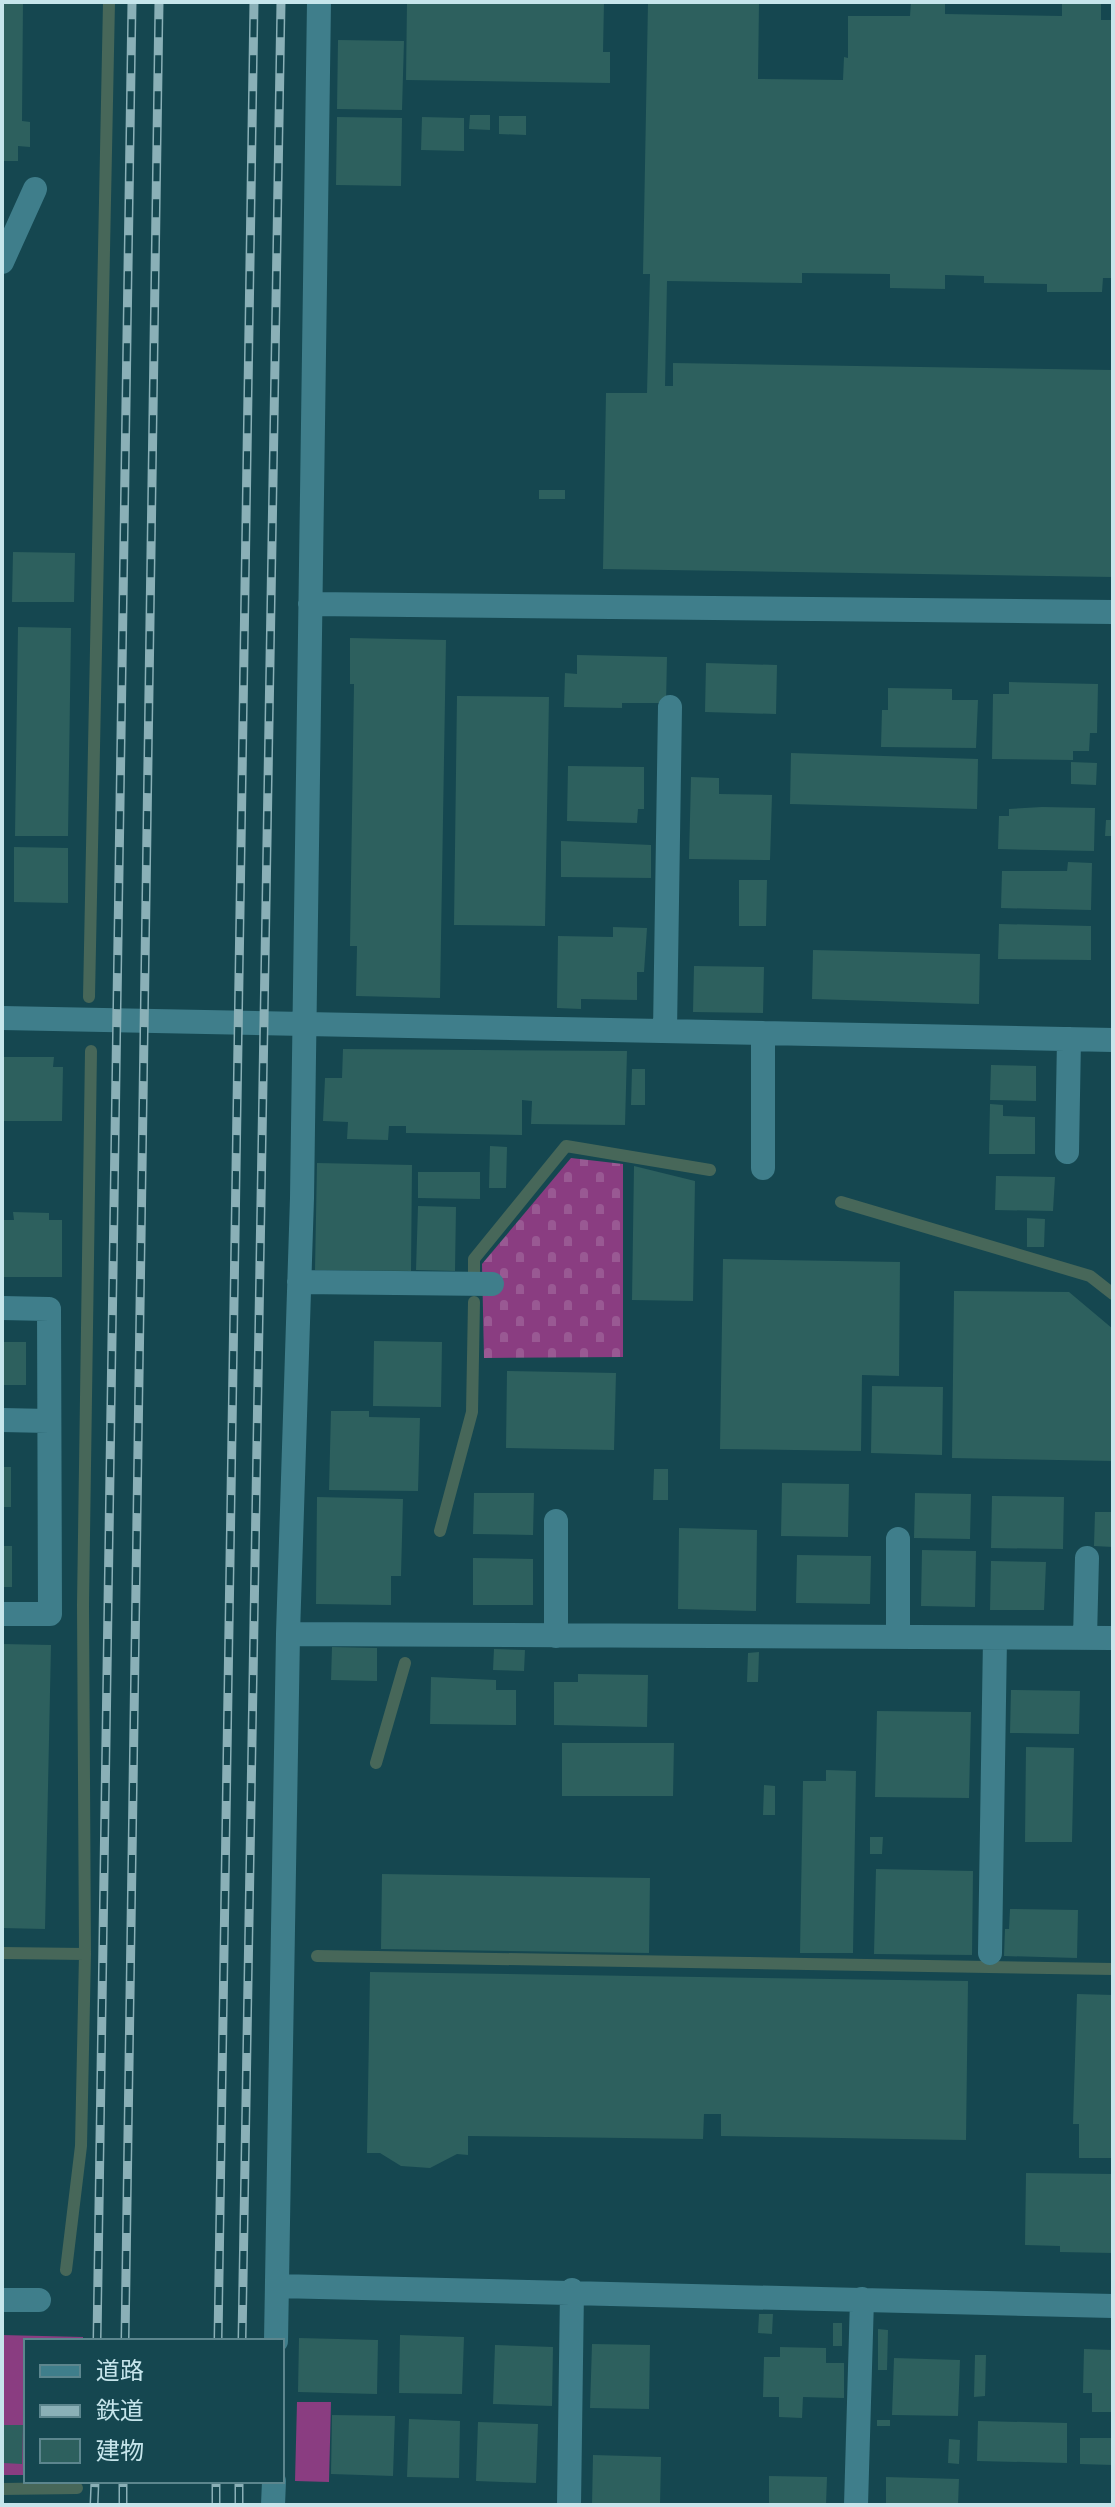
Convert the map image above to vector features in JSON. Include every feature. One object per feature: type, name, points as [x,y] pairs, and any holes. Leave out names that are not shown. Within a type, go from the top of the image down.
[{"type":"street","points":[[276,2339],[288,1634],[304,1024],[319,2]]},
{"type":"street","points":[[2,262],[35,189]]},
{"type":"street","points":[[310,604],[1113,612]]},
{"type":"street","points":[[665,1031],[670,707]]},
{"type":"street","points":[[2,1018],[1113,1040]]},
{"type":"street","points":[[763,1033],[763,1168]]},
{"type":"street","points":[[1067,1152],[1069,1039]]},
{"type":"street","points":[[299,1282],[492,1284]]},
{"type":"street","points":[[2,1308],[49,1309],[50,1614],[2,1614]]},
{"type":"street","points":[[2,1420],[49,1421]]},
{"type":"street","points":[[556,1521],[556,1636]]},
{"type":"street","points":[[898,1539],[898,1637]]},
{"type":"street","points":[[1085,1638],[1087,1558]]},
{"type":"street","points":[[288,1634],[1113,1638]]},
{"type":"street","points":[[990,1953],[995,1638]]},
{"type":"street","points":[[277,2286],[572,2290],[1113,2306]]},
{"type":"street","points":[[569,2505],[572,2290]]},
{"type":"street","points":[[856,2505],[862,2299]]},
{"type":"street","points":[[2,2300],[39,2300]]},
{"type":"street","points":[[273,2505],[274,2483]]},
{"type":"green space","points":[[571,1158],[623,1164],[623,1357],[484,1358],[482,1264]]},
{"type":"green space","points":[[2,2335],[83,2337],[24,2339],[24,2475],[2,2475]]},
{"type":"green space","points":[[297,2402],[331,2402],[329,2482],[295,2481]]},
{"type":"building","points":[[2,2],[23,2],[22,121],[30,122],[30,147],[18,146],[18,161],[2,161]]},
{"type":"building","points":[[407,2],[604,2],[603,52],[610,52],[610,83],[406,80]]},
{"type":"building","points":[[648,2],[759,2],[758,79],[843,80],[844,57],[848,58],[848,16],[910,16],[911,2],[945,2],[945,14],[1062,16],[1062,2],[1101,2],[1101,20],[1113,20],[1113,278],[1103,278],[1102,292],[1047,292],[1047,284],[984,283],[984,276],[945,275],[945,289],[890,288],[890,274],[802,273],[802,283],[667,281],[665,386],[673,386],[673,363],[1113,370],[1113,577],[603,569],[606,393],[647,393],[650,274],[643,274]]},
{"type":"building","points":[[338,40],[404,41],[402,110],[337,109]]},
{"type":"building","points":[[470,115],[490,115],[490,130],[469,129]]},
{"type":"building","points":[[499,116],[526,116],[526,135],[499,134]]},
{"type":"building","points":[[337,117],[402,118],[401,186],[336,185]]},
{"type":"building","points":[[422,117],[464,118],[464,151],[421,150]]},
{"type":"building","points":[[539,490],[565,490],[565,499],[539,499]]},
{"type":"building","points":[[13,552],[75,553],[74,602],[12,602]]},
{"type":"building","points":[[18,627],[71,628],[68,836],[15,836]]},
{"type":"building","points":[[350,638],[446,640],[440,998],[356,996],[357,946],[350,946],[354,684],[350,684]]},
{"type":"building","points":[[577,655],[667,657],[666,703],[622,703],[622,708],[564,707],[565,673],[577,674]]},
{"type":"building","points":[[706,663],[777,665],[776,714],[705,712]]},
{"type":"building","points":[[1009,682],[1098,684],[1097,733],[1090,733],[1089,751],[1073,751],[1073,760],[992,759],[993,694],[1009,694]]},
{"type":"building","points":[[888,688],[952,689],[952,700],[978,700],[976,748],[881,747],[882,710],[888,710]]},
{"type":"building","points":[[457,696],[549,697],[545,926],[454,925]]},
{"type":"building","points":[[791,753],[978,759],[977,809],[790,804]]},
{"type":"building","points":[[1071,762],[1097,763],[1096,785],[1071,784]]},
{"type":"building","points":[[568,766],[644,767],[644,809],[638,809],[637,823],[567,821]]},
{"type":"building","points":[[691,777],[719,778],[719,794],[772,795],[770,860],[689,859]]},
{"type":"building","points":[[1095,808],[1094,851],[998,849],[999,816],[1009,816],[1009,809]]},
{"type":"building","points":[[1106,820],[1113,820],[1113,836],[1105,836]]},
{"type":"building","points":[[561,841],[651,845],[651,878],[561,877]]},
{"type":"building","points":[[14,847],[68,848],[68,903],[14,902]]},
{"type":"building","points":[[1068,862],[1092,863],[1091,910],[1001,908],[1002,871],[1067,871]]},
{"type":"building","points":[[739,880],[767,880],[766,926],[739,926]]},
{"type":"building","points":[[999,924],[1091,926],[1091,960],[998,959]]},
{"type":"building","points":[[613,927],[647,928],[644,972],[637,972],[637,1000],[581,999],[581,1009],[557,1008],[558,936],[613,937]]},
{"type":"building","points":[[813,950],[980,954],[979,1004],[812,999]]},
{"type":"building","points":[[694,966],[764,967],[763,1013],[693,1012]]},
{"type":"building","points":[[343,1049],[627,1051],[625,1125],[531,1124],[532,1101],[522,1100],[522,1135],[406,1133],[406,1126],[389,1126],[388,1140],[347,1139],[348,1122],[323,1121],[325,1078],[342,1078]]},
{"type":"building","points":[[2,1057],[54,1057],[53,1067],[63,1067],[62,1121],[2,1121]]},
{"type":"building","points":[[991,1065],[1036,1066],[1036,1101],[990,1100]]},
{"type":"building","points":[[632,1069],[645,1069],[645,1105],[631,1105]]},
{"type":"building","points":[[990,1104],[1003,1105],[1003,1116],[1035,1117],[1035,1154],[989,1154]]},
{"type":"building","points":[[490,1146],[507,1147],[506,1188],[489,1188]]},
{"type":"building","points":[[317,1163],[412,1165],[411,1271],[315,1270]]},
{"type":"building","points":[[634,1166],[695,1181],[693,1301],[632,1300]]},
{"type":"building","points":[[418,1172],[480,1172],[480,1199],[418,1198]]},
{"type":"building","points":[[996,1176],[1055,1177],[1053,1211],[995,1210]]},
{"type":"building","points":[[418,1206],[456,1207],[455,1271],[416,1270]]},
{"type":"building","points":[[13,1212],[49,1213],[49,1220],[62,1220],[62,1277],[2,1277],[2,1220],[14,1220]]},
{"type":"building","points":[[1027,1218],[1045,1219],[1044,1247],[1027,1247]]},
{"type":"building","points":[[723,1259],[900,1262],[899,1376],[862,1375],[861,1451],[720,1449]]},
{"type":"building","points":[[954,1291],[1069,1292],[1113,1329],[1113,1461],[952,1458]]},
{"type":"building","points":[[374,1341],[442,1342],[441,1407],[373,1406]]},
{"type":"building","points":[[2,1342],[26,1342],[26,1385],[2,1385]]},
{"type":"building","points":[[507,1371],[616,1373],[614,1450],[506,1448]]},
{"type":"building","points":[[872,1386],[943,1387],[942,1455],[871,1453]]},
{"type":"building","points":[[331,1411],[369,1411],[369,1417],[420,1418],[418,1491],[329,1490]]},
{"type":"building","points":[[2,1467],[11,1467],[11,1507],[2,1507]]},
{"type":"building","points":[[654,1469],[668,1469],[668,1500],[653,1500]]},
{"type":"building","points":[[782,1483],[849,1484],[848,1537],[781,1536]]},
{"type":"building","points":[[474,1493],[534,1493],[533,1535],[473,1534]]},
{"type":"building","points":[[915,1493],[971,1494],[970,1539],[914,1538]]},
{"type":"building","points":[[992,1496],[1064,1497],[1063,1549],[991,1548]]},
{"type":"building","points":[[317,1497],[403,1499],[401,1576],[391,1576],[391,1605],[316,1604]]},
{"type":"building","points":[[1095,1512],[1113,1512],[1113,1547],[1094,1546]]},
{"type":"building","points":[[679,1528],[757,1530],[756,1611],[678,1609]]},
{"type":"building","points":[[2,1546],[12,1546],[12,1587],[2,1587]]},
{"type":"building","points":[[922,1550],[976,1551],[975,1607],[921,1606]]},
{"type":"building","points":[[797,1555],[871,1556],[870,1604],[796,1603]]},
{"type":"building","points":[[473,1558],[533,1559],[533,1605],[473,1605]]},
{"type":"building","points":[[991,1561],[1046,1562],[1044,1610],[990,1610]]},
{"type":"building","points":[[2,1644],[51,1645],[45,1929],[2,1928]]},
{"type":"building","points":[[332,1647],[377,1648],[377,1681],[331,1680]]},
{"type":"building","points":[[494,1649],[525,1650],[524,1671],[493,1670]]},
{"type":"building","points":[[759,1652],[758,1682],[747,1682],[748,1653]]},
{"type":"building","points":[[578,1674],[648,1675],[647,1727],[554,1725],[554,1682],[578,1682]]},
{"type":"building","points":[[431,1677],[496,1680],[496,1690],[516,1690],[516,1725],[430,1724]]},
{"type":"building","points":[[1011,1690],[1080,1691],[1079,1734],[1010,1733]]},
{"type":"building","points":[[877,1711],[971,1712],[969,1798],[875,1797]]},
{"type":"building","points":[[562,1743],[674,1743],[673,1796],[562,1796]]},
{"type":"building","points":[[1026,1747],[1074,1748],[1072,1842],[1025,1842]]},
{"type":"building","points":[[826,1770],[856,1771],[853,1953],[800,1953],[803,1781],[826,1781]]},
{"type":"building","points":[[764,1785],[775,1786],[775,1815],[763,1815]]},
{"type":"building","points":[[870,1837],[883,1837],[882,1854],[870,1854]]},
{"type":"building","points":[[876,1869],[973,1871],[972,1955],[874,1954]]},
{"type":"building","points":[[382,1874],[650,1878],[649,1953],[381,1949]]},
{"type":"building","points":[[1010,1909],[1078,1910],[1077,1958],[1004,1956],[1005,1929],[1009,1929]]},
{"type":"building","points":[[370,1972],[968,1981],[966,2140],[721,2136],[721,2114],[704,2114],[703,2139],[468,2136],[468,2155],[457,2154],[430,2168],[401,2166],[380,2153],[367,2153]]},
{"type":"building","points":[[1077,1994],[1113,1995],[1113,2158],[1079,2158],[1079,2124],[1073,2124]]},
{"type":"building","points":[[1026,2173],[1113,2174],[1113,2253],[1060,2252],[1060,2246],[1025,2245]]},
{"type":"building","points":[[759,2314],[773,2314],[772,2334],[758,2333]]},
{"type":"building","points":[[833,2323],[842,2323],[842,2346],[833,2346]]},
{"type":"building","points":[[878,2329],[888,2330],[887,2370],[878,2370]]},
{"type":"building","points":[[400,2335],[464,2337],[462,2394],[399,2393]]},
{"type":"building","points":[[299,2338],[378,2340],[377,2394],[298,2392]]},
{"type":"building","points":[[592,2344],[650,2345],[649,2409],[590,2408]]},
{"type":"building","points":[[495,2345],[553,2347],[552,2406],[493,2404]]},
{"type":"building","points":[[780,2347],[826,2348],[826,2363],[844,2363],[844,2398],[803,2397],[802,2418],[779,2417],[779,2397],[763,2397],[764,2357],[780,2357]]},
{"type":"building","points":[[1084,2349],[1113,2350],[1113,2412],[1092,2412],[1092,2393],[1083,2393]]},
{"type":"building","points":[[975,2355],[986,2355],[985,2396],[974,2397]]},
{"type":"building","points":[[894,2358],[960,2360],[958,2416],[892,2415]]},
{"type":"building","points":[[332,2415],[395,2416],[393,2476],[331,2474]]},
{"type":"building","points":[[409,2419],[460,2421],[459,2478],[407,2477]]},
{"type":"building","points":[[877,2420],[890,2420],[890,2426],[877,2426]]},
{"type":"building","points":[[978,2421],[1067,2423],[1067,2463],[977,2461]]},
{"type":"building","points":[[478,2422],[538,2424],[536,2483],[476,2481]]},
{"type":"building","points":[[3,2425],[23,2425],[22,2464],[3,2463]]},
{"type":"building","points":[[1080,2438],[1113,2438],[1113,2465],[1080,2464]]},
{"type":"building","points":[[949,2439],[960,2440],[959,2464],[948,2463]]},
{"type":"building","points":[[593,2455],[661,2457],[660,2505],[592,2505]]},
{"type":"building","points":[[769,2476],[827,2477],[826,2505],[769,2505]]},
{"type":"building","points":[[886,2477],[959,2479],[958,2505],[886,2505]]},
{"type":"waterway","points":[[89,997],[109,2]]},
{"type":"waterway","points":[[66,2270],[81,2146],[85,1954],[83,1605],[91,1051]]},
{"type":"waterway","points":[[474,1276],[474,1259],[566,1146],[710,1170]]},
{"type":"waterway","points":[[841,1202],[1090,1276],[1113,1294]]},
{"type":"waterway","points":[[440,1531],[472,1412],[474,1302]]},
{"type":"waterway","points":[[376,1763],[405,1663]]},
{"type":"waterway","points":[[2,1953],[85,1954]]},
{"type":"waterway","points":[[317,1956],[1113,1969]]},
{"type":"waterway","points":[[2,2489],[77,2488]]},
{"type":"railway","points":[[97,2339],[132,2]]},
{"type":"railway","points":[[125,2339],[159,2]]},
{"type":"railway","points":[[218,2339],[254,2]]},
{"type":"railway","points":[[242,2339],[281,2]]},
{"type":"railway","points":[[94,2505],[95,2483]]},
{"type":"railway","points":[[123,2483],[123,2505]]},
{"type":"railway","points":[[216,2483],[216,2505]]},
{"type":"railway","points":[[239,2483],[239,2505]]}]
